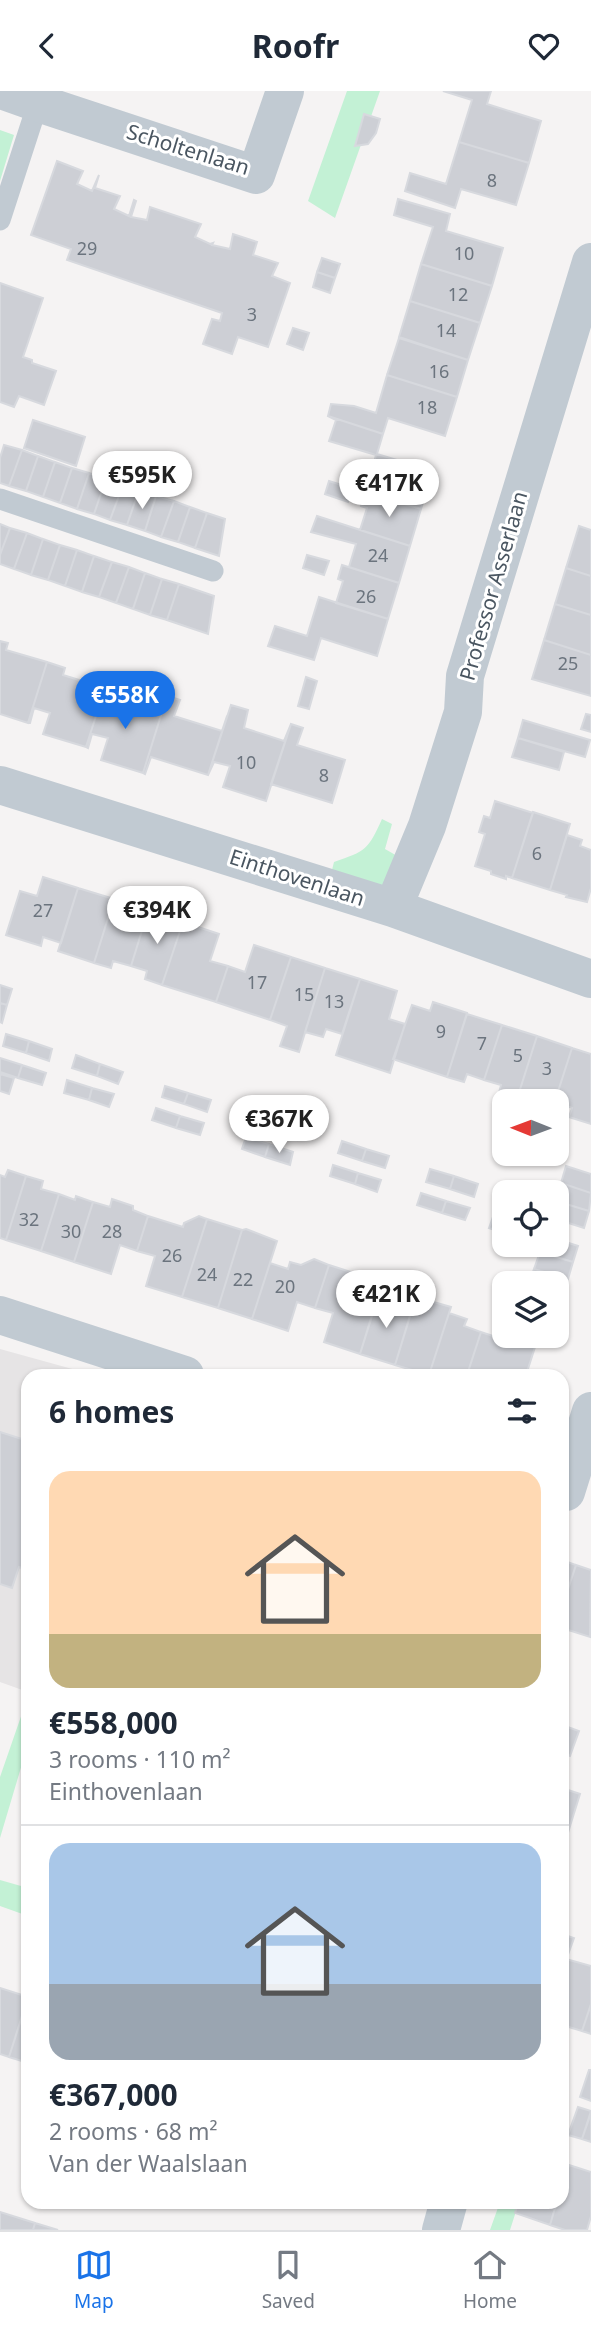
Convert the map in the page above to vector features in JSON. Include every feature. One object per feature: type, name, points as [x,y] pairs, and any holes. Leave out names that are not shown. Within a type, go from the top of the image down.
[{"type":"street","name":"Scholtenlaan","points":[[28,95],[256,175],[285,91]]},
{"type":"street","name":"Professor Asserlaan","points":[[393,908],[427,826],[463,712],[465,676],[591,262]]},
{"type":"street","name":"Einthovenlaan","points":[[0,785],[393,908],[591,978]]},
{"type":"street","points":[[0,1315],[166,1369]]},
{"type":"street","points":[[573,1495],[591,1411]]},
{"type":"street","points":[[441,2230],[447,2209]]},
{"type":"lane","points":[[0,220],[28,95]]},
{"type":"lane","points":[[0,499],[213,571]]},
{"type":"shaded area","points":[[0,1349],[72,1369],[21,1369],[21,1690],[0,1682]]},
{"type":"green space","points":[[347,91],[380,91],[335,218],[308,201]]},
{"type":"green space","points":[[0,130],[14,135],[0,181]]},
{"type":"green space","points":[[382,819],[392,824],[385,849],[399,857],[381,888],[332,870],[334,862],[365,848]]},
{"type":"green space","points":[[21,1716],[21,1768],[0,1838],[0,1777]]},
{"type":"green space","points":[[0,1880],[21,1886],[21,1914],[0,1906]]},
{"type":"green space","points":[[498,2209],[517,2209],[510,2230],[490,2230]]},
{"type":"building","points":[[443,91],[491,91],[487,104],[541,121],[529,163],[459,142],[472,100]]},
{"type":"building","points":[[364,114],[380,119],[376,133],[368,144],[355,146]]},
{"type":"building","points":[[459,142],[529,163],[516,205],[461,189],[455,208],[405,191],[410,173],[446,184]]},
{"type":"building","points":[[57,161],[83,171],[77,184],[92,191],[99,175],[95,188],[120,196],[114,209],[129,216],[134,200],[136,201],[131,217],[147,220],[150,207],[201,224],[195,237],[213,243],[212,245],[230,249],[233,234],[257,242],[253,255],[278,263],[272,276],[290,283],[268,347],[238,337],[232,354],[203,344],[212,319],[220,321],[222,313],[67,260],[71,249],[31,235]]},
{"type":"building","points":[[398,199],[450,214],[446,231],[503,248],[492,286],[421,264],[433,227],[394,215]]},
{"type":"building","points":[[322,258],[340,264],[335,278],[317,272]]},
{"type":"building","points":[[421,264],[492,286],[480,323],[410,301]]},
{"type":"building","points":[[317,272],[335,278],[330,293],[313,287]]},
{"type":"building","points":[[0,283],[43,298],[23,357],[56,371],[44,405],[19,396],[14,407],[0,402]]},
{"type":"building","points":[[410,301],[480,323],[468,360],[399,337]]},
{"type":"building","points":[[293,328],[309,333],[303,350],[287,344]]},
{"type":"building","points":[[399,338],[468,360],[457,397],[387,375]]},
{"type":"building","points":[[387,375],[457,397],[445,436],[388,418],[383,434],[328,416],[331,404],[354,406],[376,413]]},
{"type":"building","points":[[328,416],[383,434],[377,454],[433,471],[421,509],[340,484],[344,470],[370,477],[376,455],[329,441],[336,420]]},
{"type":"building","points":[[33,420],[85,437],[76,466],[24,448]]},
{"type":"building","points":[[4,445],[22,450],[9,486],[0,483],[0,458]]},
{"type":"building","points":[[22,450],[38,456],[26,491],[9,486]]},
{"type":"building","points":[[111,454],[143,464],[137,482],[105,474]]},
{"type":"building","points":[[38,456],[55,462],[43,497],[26,491]]},
{"type":"building","points":[[55,462],[72,468],[60,503],[43,497]]},
{"type":"building","points":[[72,468],[89,473],[77,509],[60,503]]},
{"type":"building","points":[[89,473],[106,479],[94,514],[77,509]]},
{"type":"building","points":[[106,479],[123,485],[110,520],[94,514]]},
{"type":"building","points":[[329,481],[351,488],[348,502],[325,494]]},
{"type":"building","points":[[123,485],[139,490],[127,525],[110,520]]},
{"type":"building","points":[[139,490],[156,496],[145,531],[127,525]]},
{"type":"building","points":[[365,491],[421,509],[410,546],[360,530],[367,508],[361,506]]},
{"type":"building","points":[[156,496],[174,501],[161,537],[145,531]]},
{"type":"building","points":[[174,501],[190,507],[178,542],[161,537]]},
{"type":"building","points":[[190,507],[207,513],[195,548],[178,542]]},
{"type":"building","points":[[207,513],[225,519],[219,556],[195,548]]},
{"type":"building","points":[[317,516],[410,546],[399,583],[349,567],[356,544],[311,532]]},
{"type":"building","points":[[0,524],[10,528],[0,555]]},
{"type":"building","points":[[579,526],[591,530],[591,576],[566,568]]},
{"type":"building","points":[[10,528],[27,533],[14,569],[0,564],[0,555]]},
{"type":"building","points":[[27,533],[43,539],[31,575],[14,569]]},
{"type":"building","points":[[43,539],[60,545],[48,580],[31,575]]},
{"type":"building","points":[[60,545],[77,550],[65,586],[48,580]]},
{"type":"building","points":[[77,550],[94,556],[82,592],[65,586]]},
{"type":"building","points":[[307,555],[329,561],[324,575],[303,568]]},
{"type":"building","points":[[94,556],[112,562],[99,597],[82,592]]},
{"type":"building","points":[[112,562],[129,567],[116,603],[99,597]]},
{"type":"building","points":[[342,565],[399,583],[388,619],[336,603],[343,581],[338,579]]},
{"type":"building","points":[[129,567],[145,573],[133,609],[116,603]]},
{"type":"building","points":[[566,568],[591,576],[591,615],[555,604]]},
{"type":"building","points":[[145,573],[162,579],[150,615],[133,609]]},
{"type":"building","points":[[162,579],[179,584],[167,620],[150,615]]},
{"type":"building","points":[[179,584],[214,596],[208,634],[167,620]]},
{"type":"building","points":[[319,597],[388,619],[377,656],[321,638],[314,660],[268,646],[275,626],[307,636]]},
{"type":"building","points":[[555,604],[591,615],[591,655],[544,640]]},
{"type":"building","points":[[544,640],[591,655],[591,696],[532,679]]},
{"type":"building","points":[[0,641],[8,643],[6,650],[47,662],[28,723],[0,714]]},
{"type":"building","points":[[47,662],[65,668],[63,675],[105,688],[86,747],[43,734],[50,713],[34,708],[28,723]]},
{"type":"building","points":[[306,677],[317,681],[309,709],[298,706]]},
{"type":"building","points":[[105,688],[123,694],[122,699],[162,712],[167,696],[143,773],[101,760],[108,738],[92,734],[88,748],[86,747]]},
{"type":"building","points":[[167,696],[180,700],[174,716],[222,731],[227,716],[208,775],[151,757],[145,774],[143,773]]},
{"type":"building","points":[[231,705],[248,710],[244,728],[284,741],[291,724],[266,801],[223,787],[230,766],[214,762],[208,775]]},
{"type":"building","points":[[586,714],[591,715],[591,732],[581,729]]},
{"type":"building","points":[[523,720],[590,740],[585,757],[518,738]]},
{"type":"building","points":[[291,724],[303,728],[297,745],[345,760],[332,803],[271,784]]},
{"type":"building","points":[[518,738],[564,752],[559,770],[512,757]]},
{"type":"building","points":[[495,801],[533,813],[512,878],[506,876],[506,879],[475,866],[485,834],[479,832],[484,816],[490,818]]},
{"type":"building","points":[[533,812],[570,824],[550,890],[512,878]]},
{"type":"building","points":[[567,835],[582,840],[580,846],[591,850],[591,888],[587,902],[550,890]]},
{"type":"building","points":[[43,877],[78,888],[61,943],[43,937],[41,946],[6,935],[20,891],[37,896]]},
{"type":"building","points":[[78,888],[114,899],[94,963],[58,951]]},
{"type":"building","points":[[114,899],[148,911],[131,966],[113,961],[111,968],[94,963]]},
{"type":"building","points":[[148,911],[183,922],[162,985],[145,979],[147,971],[131,966]]},
{"type":"building","points":[[183,922],[219,934],[210,961],[228,966],[216,1002],[162,985]]},
{"type":"building","points":[[254,945],[291,957],[270,1020],[216,1002],[228,966],[245,972]]},
{"type":"building","points":[[291,957],[325,968],[299,1052],[280,1046],[287,1026],[270,1020]]},
{"type":"building","points":[[325,968],[360,979],[342,1034],[326,1029],[323,1037],[305,1032]]},
{"type":"building","points":[[360,979],[397,991],[389,1019],[405,1024],[390,1073],[336,1055]]},
{"type":"building","points":[[0,985],[12,989],[7,1005],[0,1003]]},
{"type":"building","points":[[433,1002],[467,1013],[447,1077],[393,1059],[412,1005],[430,1011]]},
{"type":"building","points":[[0,1003],[7,1005],[2,1023],[0,1022]]},
{"type":"building","points":[[467,1014],[502,1025],[484,1080],[467,1074],[464,1082],[447,1077]]},
{"type":"building","points":[[502,1025],[537,1036],[520,1089],[500,1089],[501,1085],[484,1080]]},
{"type":"building","points":[[6,1034],[29,1041],[26,1053],[3,1046]]},
{"type":"building","points":[[537,1036],[572,1048],[559,1089],[520,1089]]},
{"type":"building","points":[[29,1041],[52,1049],[49,1061],[26,1053]]},
{"type":"building","points":[[572,1048],[591,1054],[591,1124],[569,1117],[572,1108],[569,1107],[569,1089],[559,1089]]},
{"type":"building","points":[[76,1055],[100,1064],[97,1076],[72,1068]]},
{"type":"building","points":[[0,1058],[22,1065],[18,1078],[0,1072]]},
{"type":"building","points":[[100,1064],[123,1072],[118,1084],[97,1076]]},
{"type":"building","points":[[22,1065],[46,1073],[42,1085],[18,1078]]},
{"type":"building","points":[[0,1074],[14,1078],[9,1094],[0,1091]]},
{"type":"building","points":[[67,1080],[92,1088],[89,1100],[64,1093]]},
{"type":"building","points":[[165,1086],[188,1093],[184,1104],[162,1097]]},
{"type":"building","points":[[92,1088],[114,1094],[109,1107],[89,1100]]},
{"type":"building","points":[[188,1093],[211,1100],[207,1112],[184,1104]]},
{"type":"building","points":[[156,1108],[180,1116],[176,1128],[152,1120]]},
{"type":"building","points":[[253,1113],[278,1121],[274,1133],[250,1125]]},
{"type":"building","points":[[180,1116],[204,1123],[200,1135],[176,1128]]},
{"type":"building","points":[[278,1121],[301,1128],[297,1140],[274,1133]]},
{"type":"building","points":[[246,1137],[269,1144],[265,1157],[242,1149]]},
{"type":"building","points":[[342,1141],[366,1149],[362,1161],[338,1153]]},
{"type":"building","points":[[269,1144],[293,1152],[290,1165],[265,1157]]},
{"type":"building","points":[[366,1149],[389,1156],[385,1168],[362,1161]]},
{"type":"building","points":[[333,1165],[358,1173],[355,1184],[330,1176]]},
{"type":"building","points":[[566,1166],[591,1174],[591,1193],[569,1186],[569,1180],[562,1180]]},
{"type":"building","points":[[430,1169],[454,1176],[450,1189],[426,1182]]},
{"type":"building","points":[[8,1170],[26,1176],[6,1240],[0,1238],[0,1175],[5,1177]]},
{"type":"building","points":[[358,1173],[381,1180],[377,1192],[355,1184]]},
{"type":"building","points":[[26,1176],[43,1181],[41,1189],[59,1194],[41,1251],[6,1240]]},
{"type":"building","points":[[454,1176],[478,1184],[474,1197],[450,1189]]},
{"type":"building","points":[[569,1186],[591,1193],[589,1211],[569,1205]]},
{"type":"building","points":[[421,1193],[446,1201],[442,1213],[417,1205]]},
{"type":"building","points":[[59,1194],[75,1200],[76,1196],[93,1202],[74,1262],[41,1251]]},
{"type":"building","points":[[112,1199],[133,1206],[133,1210],[148,1216],[137,1251],[120,1245],[111,1274],[74,1262],[93,1202],[110,1207]]},
{"type":"building","points":[[446,1201],[470,1208],[465,1220],[442,1213]]},
{"type":"building","points":[[569,1205],[589,1211],[584,1228],[569,1223]]},
{"type":"building","points":[[148,1216],[183,1227],[184,1223],[199,1216],[207,1219],[182,1297],[146,1286],[155,1256],[137,1251]]},
{"type":"building","points":[[207,1219],[242,1230],[218,1308],[182,1297]]},
{"type":"building","points":[[246,1229],[277,1241],[252,1319],[218,1308],[242,1230]]},
{"type":"building","points":[[569,1243],[578,1246],[573,1262],[556,1257],[569,1257]]},
{"type":"building","points":[[538,1257],[556,1257],[573,1262],[569,1276],[569,1271],[534,1269]]},
{"type":"building","points":[[314,1259],[329,1265],[315,1308],[297,1302],[288,1331],[252,1319],[270,1263],[288,1269],[290,1262],[301,1265]]},
{"type":"building","points":[[329,1265],[382,1282],[360,1354],[324,1342],[333,1313],[315,1308]]},
{"type":"building","points":[[380,1291],[397,1296],[394,1303],[412,1309],[395,1365],[360,1354]]},
{"type":"building","points":[[416,1297],[451,1307],[431,1369],[409,1369],[395,1365]]},
{"type":"building","points":[[449,1313],[467,1319],[464,1326],[481,1332],[469,1369],[431,1369]]},
{"type":"building","points":[[481,1332],[492,1336],[492,1348],[535,1348],[528,1369],[469,1369]]},
{"type":"building","points":[[0,1432],[21,1439],[21,1568],[12,1588],[0,1584]]},
{"type":"building","points":[[569,1562],[576,1565],[569,1586]]},
{"type":"building","points":[[576,1565],[591,1570],[590,1637],[569,1630],[569,1586]]},
{"type":"building","points":[[569,1727],[579,1731],[569,1756]]},
{"type":"building","points":[[569,1790],[580,1794],[569,1829]]},
{"type":"building","points":[[569,1936],[574,1938],[569,1952]]},
{"type":"building","points":[[569,1960],[591,1966],[591,2004],[582,2031],[569,2027]]},
{"type":"building","points":[[0,1988],[21,1995],[21,2019],[9,2057],[0,2054]]},
{"type":"building","points":[[591,2004],[591,2034],[582,2031]]},
{"type":"building","points":[[21,2020],[21,2061],[9,2057]]},
{"type":"building","points":[[591,2070],[591,2101],[580,2097]]},
{"type":"building","points":[[578,2107],[591,2111],[582,2139],[569,2135]]},
{"type":"building","points":[[591,2113],[591,2142],[582,2139]]},
{"type":"building","points":[[569,2165],[591,2172],[591,2216],[587,2230],[565,2230],[550,2225],[555,2209],[569,2209]]},
{"type":"building","points":[[516,2209],[555,2209],[550,2225],[515,2213]]},
{"type":"building","points":[[0,2212],[35,2223],[33,2230],[0,2230]]},
{"type":"building","points":[[35,2223],[58,2230],[33,2230]]}]
